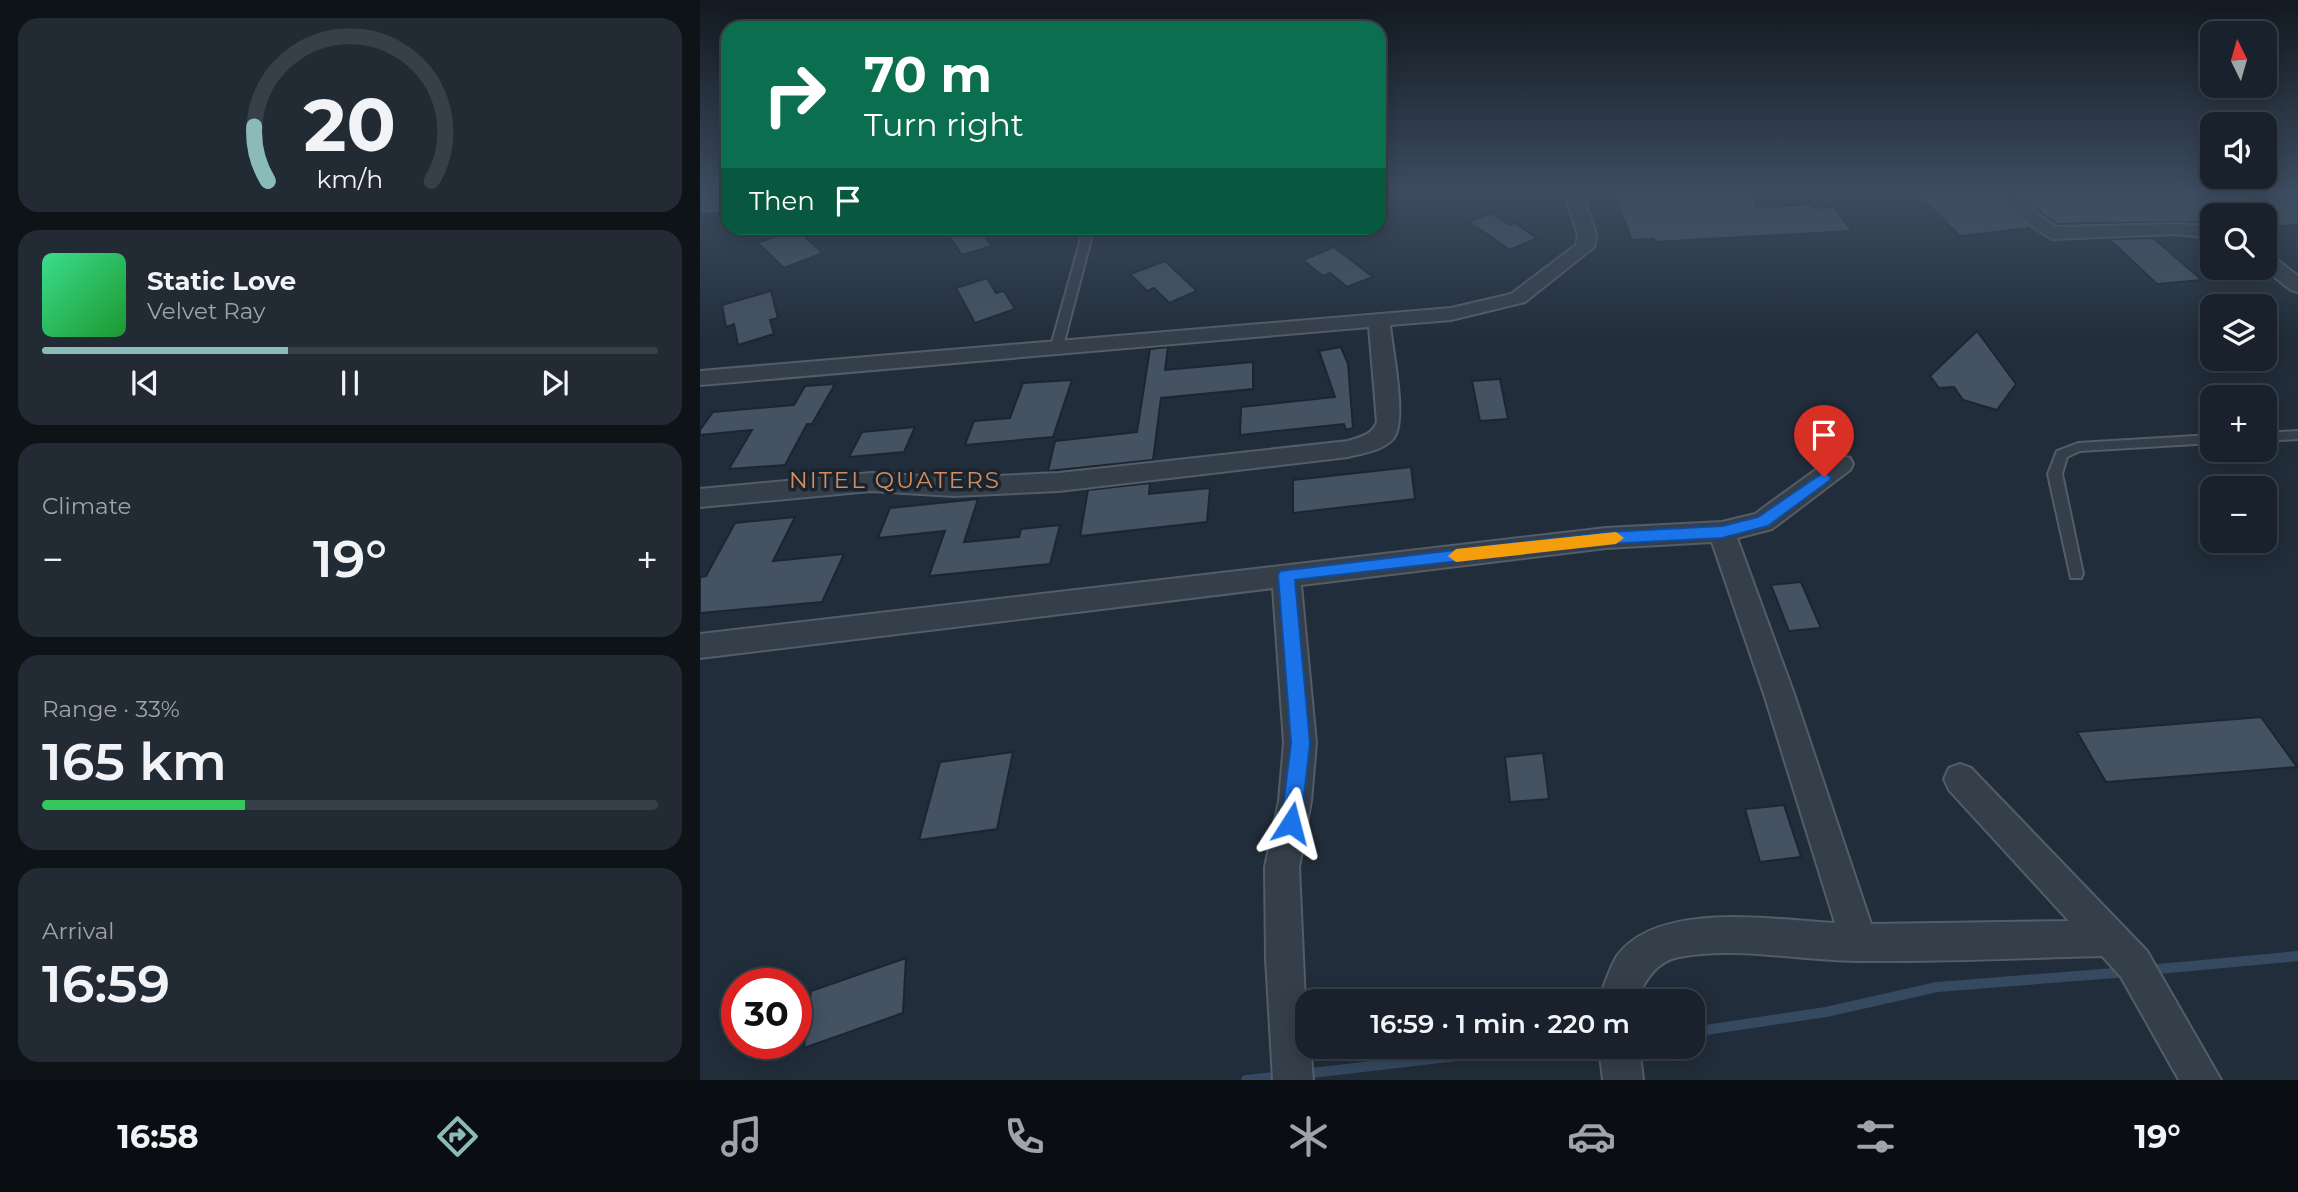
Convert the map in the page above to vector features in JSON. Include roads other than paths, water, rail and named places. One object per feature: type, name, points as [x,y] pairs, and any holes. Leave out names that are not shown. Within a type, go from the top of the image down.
[{"type":"street","points":[[700,378],[1469,311],[1505,303],[1527,293],[1587,243],[1587,239]]},
{"type":"street","points":[[2277,269],[2298,286]]},
{"type":"street","points":[[700,498],[871,482],[954,487],[1059,482],[1209,467],[1348,449],[1373,442],[1385,433],[1389,422],[1378,320]]},
{"type":"street","points":[[700,646],[1606,538],[1722,532],[1763,522],[1841,464]]},
{"type":"street","points":[[1722,532],[1779,694],[1859,943]]},
{"type":"street","points":[[1286,575],[1300,743],[1296,801],[1282,867],[1284,959],[1292,1071]]},
{"type":"street","points":[[1960,779],[2134,964],[2201,1080]]},
{"type":"street","points":[[1622,989],[1629,970],[1647,953],[1676,939],[1733,936],[1859,943],[2108,938]]},
{"type":"lane","points":[[1057,346],[1086,239]]},
{"type":"lane","points":[[2277,436],[2298,435]]},
{"type":"lane","points":[[2076,574],[2055,474],[2062,454],[2078,447],[2200,440]]},
{"type":"waterway","points":[[2148,970],[2298,956]]},
{"type":"waterway","points":[[1705,1030],[1826,1012],[1937,987],[2128,972]]},
{"type":"waterway","points":[[1303,1074],[1432,1059]]},
{"type":"waterway","points":[[1246,1080],[1283,1076]]},
{"type":"district","name":"NITEL QUATERS","points":[[895,480]]}]
